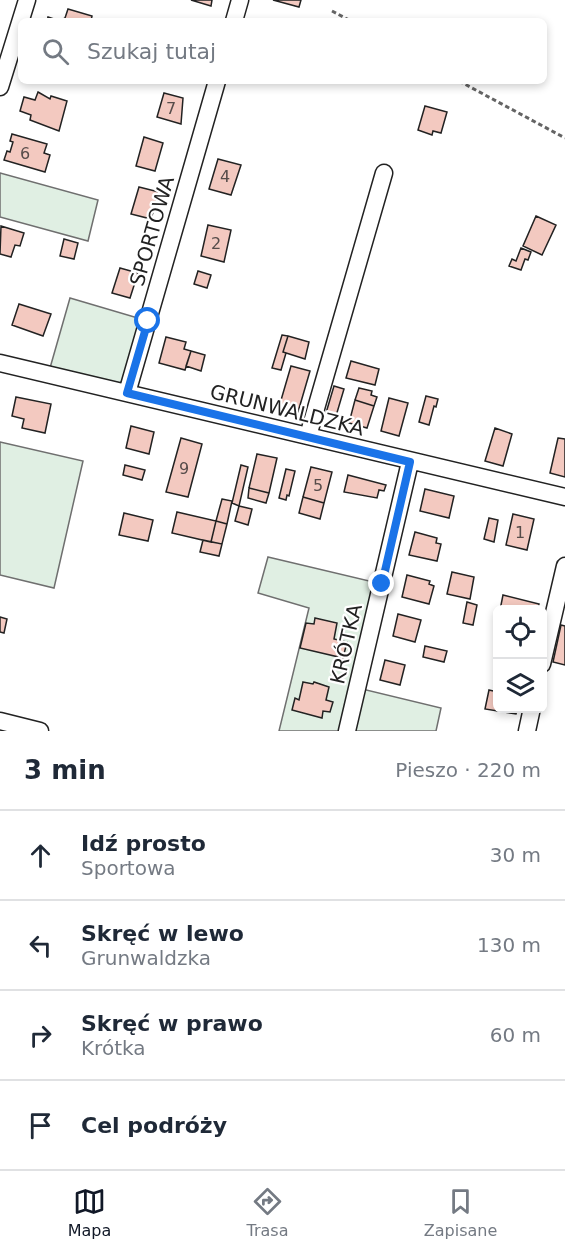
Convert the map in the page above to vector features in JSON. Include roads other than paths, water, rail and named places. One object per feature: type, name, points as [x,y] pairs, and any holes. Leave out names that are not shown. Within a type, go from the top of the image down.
[{"type":"street","points":[[21,18],[27,0]]},
{"type":"street","points":[[235,18],[240,0]]},
{"type":"street","points":[[0,87],[18,29]]},
{"type":"street","name":"SPORTOWA","points":[[127,393],[216,84]]},
{"type":"street","points":[[308,436],[384,173]]},
{"type":"street","name":"GRUNWALDZKA","points":[[0,363],[565,497]]},
{"type":"street","name":"KRÓTKA","points":[[347,731],[410,462]]},
{"type":"street","points":[[544,659],[565,566]]},
{"type":"street","points":[[527,731],[531,713]]},
{"type":"street","points":[[0,721],[40,731]]}]
